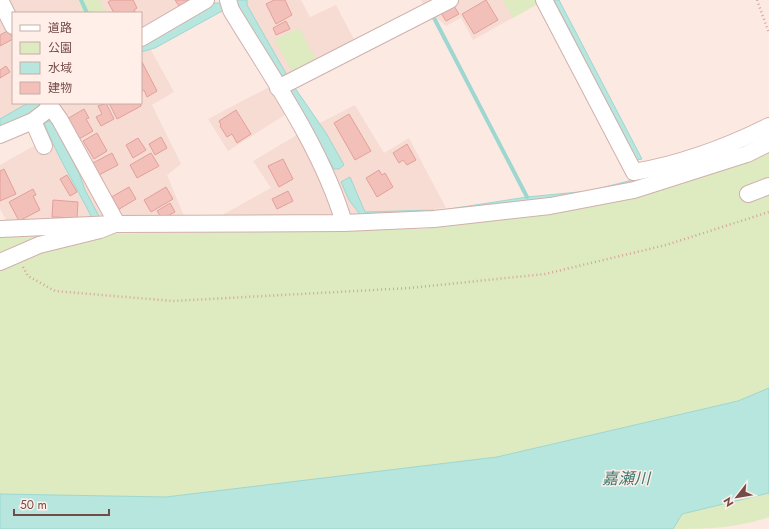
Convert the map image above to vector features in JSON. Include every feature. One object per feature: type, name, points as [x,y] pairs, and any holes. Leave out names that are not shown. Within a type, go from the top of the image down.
[{"type":"street","points":[[0,0],[12,24]]},
{"type":"street","points":[[142,37],[206,0]]},
{"type":"street","points":[[278,88],[450,0]]},
{"type":"street","points":[[544,0],[634,172],[658,168],[742,140],[769,126]]},
{"type":"street","points":[[230,5],[313,148],[339,205],[344,223]]},
{"type":"street","points":[[0,135],[33,120],[49,105],[60,120],[115,220],[115,224]]},
{"type":"street","points":[[33,120],[44,146]]},
{"type":"street","points":[[0,229],[115,224],[344,223],[434,220],[550,206],[634,190],[747,154],[769,143]]},
{"type":"street","points":[[748,194],[769,186]]},
{"type":"street","points":[[0,262],[39,246],[100,230],[115,224]]},
{"type":"path","points":[[757,0],[769,33]]},
{"type":"path","points":[[23,267],[28,276],[55,291],[173,301],[410,288],[545,274],[666,245],[769,212]]},
{"type":"shaded area","points":[[0,0],[78,0],[83,12],[12,12],[12,104],[142,104],[142,12],[102,12],[104,11],[100,0],[216,0],[146,41],[174,92],[152,105],[181,164],[167,175],[184,216],[181,221],[7,221],[0,209],[0,165],[39,143],[31,127],[0,140]]},
{"type":"shaded area","points":[[222,0],[301,0],[310,17],[336,5],[356,43],[272,86],[288,113],[228,151],[208,119],[271,86]]},
{"type":"shaded area","points":[[421,0],[541,0],[541,2],[473,40],[461,18],[446,26],[426,9]]},
{"type":"shaded area","points":[[355,105],[384,153],[409,138],[446,208],[364,215],[222,215],[271,188],[253,161],[300,133]]},
{"type":"green space","points":[[78,0],[100,0],[105,11],[94,12],[83,12]]},
{"type":"green space","points":[[503,0],[539,0],[541,2],[513,18]]},
{"type":"green space","points":[[299,28],[318,63],[294,75],[274,40]]},
{"type":"green space","points":[[769,147],[769,391],[738,401],[497,457],[166,497],[0,494],[0,237],[15,235],[423,229],[529,216]]},
{"type":"green space","points":[[769,493],[769,517],[733,526],[673,529],[682,514]]},
{"type":"water","points":[[233,0],[247,0],[247,5],[288,77],[282,80]]},
{"type":"water","points":[[554,0],[559,0],[642,159],[637,160]]},
{"type":"water","points":[[214,3],[222,3],[224,10],[155,48],[142,52],[142,44]]},
{"type":"water","points":[[295,88],[326,133],[344,165],[339,169],[334,169],[288,91]]},
{"type":"water","points":[[26,104],[42,104],[38,112],[0,129],[0,119]]},
{"type":"water","points":[[51,120],[61,132],[62,141],[100,218],[92,218],[55,147],[44,123]]},
{"type":"water","points":[[769,133],[769,138],[749,148],[591,195],[443,210],[527,197],[589,191],[660,173]]},
{"type":"water","points":[[350,177],[365,212],[434,210],[434,216],[362,217],[349,200],[341,182]]},
{"type":"water","name":"嘉瀬川","points":[[769,388],[769,493],[682,514],[673,529],[0,529],[0,494],[166,497],[497,457],[738,401]]},
{"type":"building","points":[[111,0],[133,0],[137,8],[134,10],[135,12],[113,12],[108,2]]},
{"type":"building","points":[[175,0],[195,0],[181,9]]},
{"type":"building","points":[[274,0],[285,0],[292,15],[276,24],[266,4]]},
{"type":"building","points":[[486,0],[498,20],[474,34],[462,14]]},
{"type":"building","points":[[454,6],[459,14],[446,21],[441,13]]},
{"type":"building","points":[[286,21],[290,29],[276,35],[273,28]]},
{"type":"building","points":[[9,30],[12,40],[0,46],[0,35]]},
{"type":"building","points":[[142,62],[157,91],[147,97],[144,90],[142,91]]},
{"type":"building","points":[[6,66],[10,72],[0,78],[0,70]]},
{"type":"building","points":[[106,104],[114,119],[101,126],[96,117],[102,114],[98,106]]},
{"type":"building","points":[[110,104],[140,104],[141,106],[117,119]]},
{"type":"building","points":[[84,109],[89,118],[86,119],[93,131],[79,139],[67,119]]},
{"type":"building","points":[[236,110],[251,134],[237,143],[232,134],[227,137],[220,126],[219,121]]},
{"type":"building","points":[[349,114],[371,151],[355,160],[334,123]]},
{"type":"building","points":[[97,133],[107,151],[94,159],[83,141]]},
{"type":"building","points":[[161,137],[167,148],[155,155],[149,144]]},
{"type":"building","points":[[138,138],[146,150],[133,158],[126,145]]},
{"type":"building","points":[[407,144],[416,160],[407,165],[403,160],[399,163],[393,153]]},
{"type":"building","points":[[112,153],[118,165],[97,176],[91,164]]},
{"type":"building","points":[[151,153],[159,166],[137,178],[130,165]]},
{"type":"building","points":[[283,159],[293,179],[279,187],[268,166]]},
{"type":"building","points":[[4,169],[16,194],[0,201],[0,171]]},
{"type":"building","points":[[379,170],[382,175],[385,173],[393,187],[377,197],[366,178]]},
{"type":"building","points":[[67,175],[77,192],[70,196],[60,179]]},
{"type":"building","points":[[129,187],[136,199],[116,211],[108,199]]},
{"type":"building","points":[[166,187],[173,199],[151,212],[144,200]]},
{"type":"building","points":[[33,189],[36,195],[33,196],[40,210],[19,221],[9,202]]},
{"type":"building","points":[[288,191],[293,201],[277,209],[272,199]]},
{"type":"building","points":[[53,200],[78,202],[77,218],[52,217]]},
{"type":"building","points":[[170,203],[175,212],[162,219],[157,211]]},
{"type":"waterway","points":[[81,0],[87,12]]},
{"type":"waterway","points":[[433,16],[527,197]]}]
